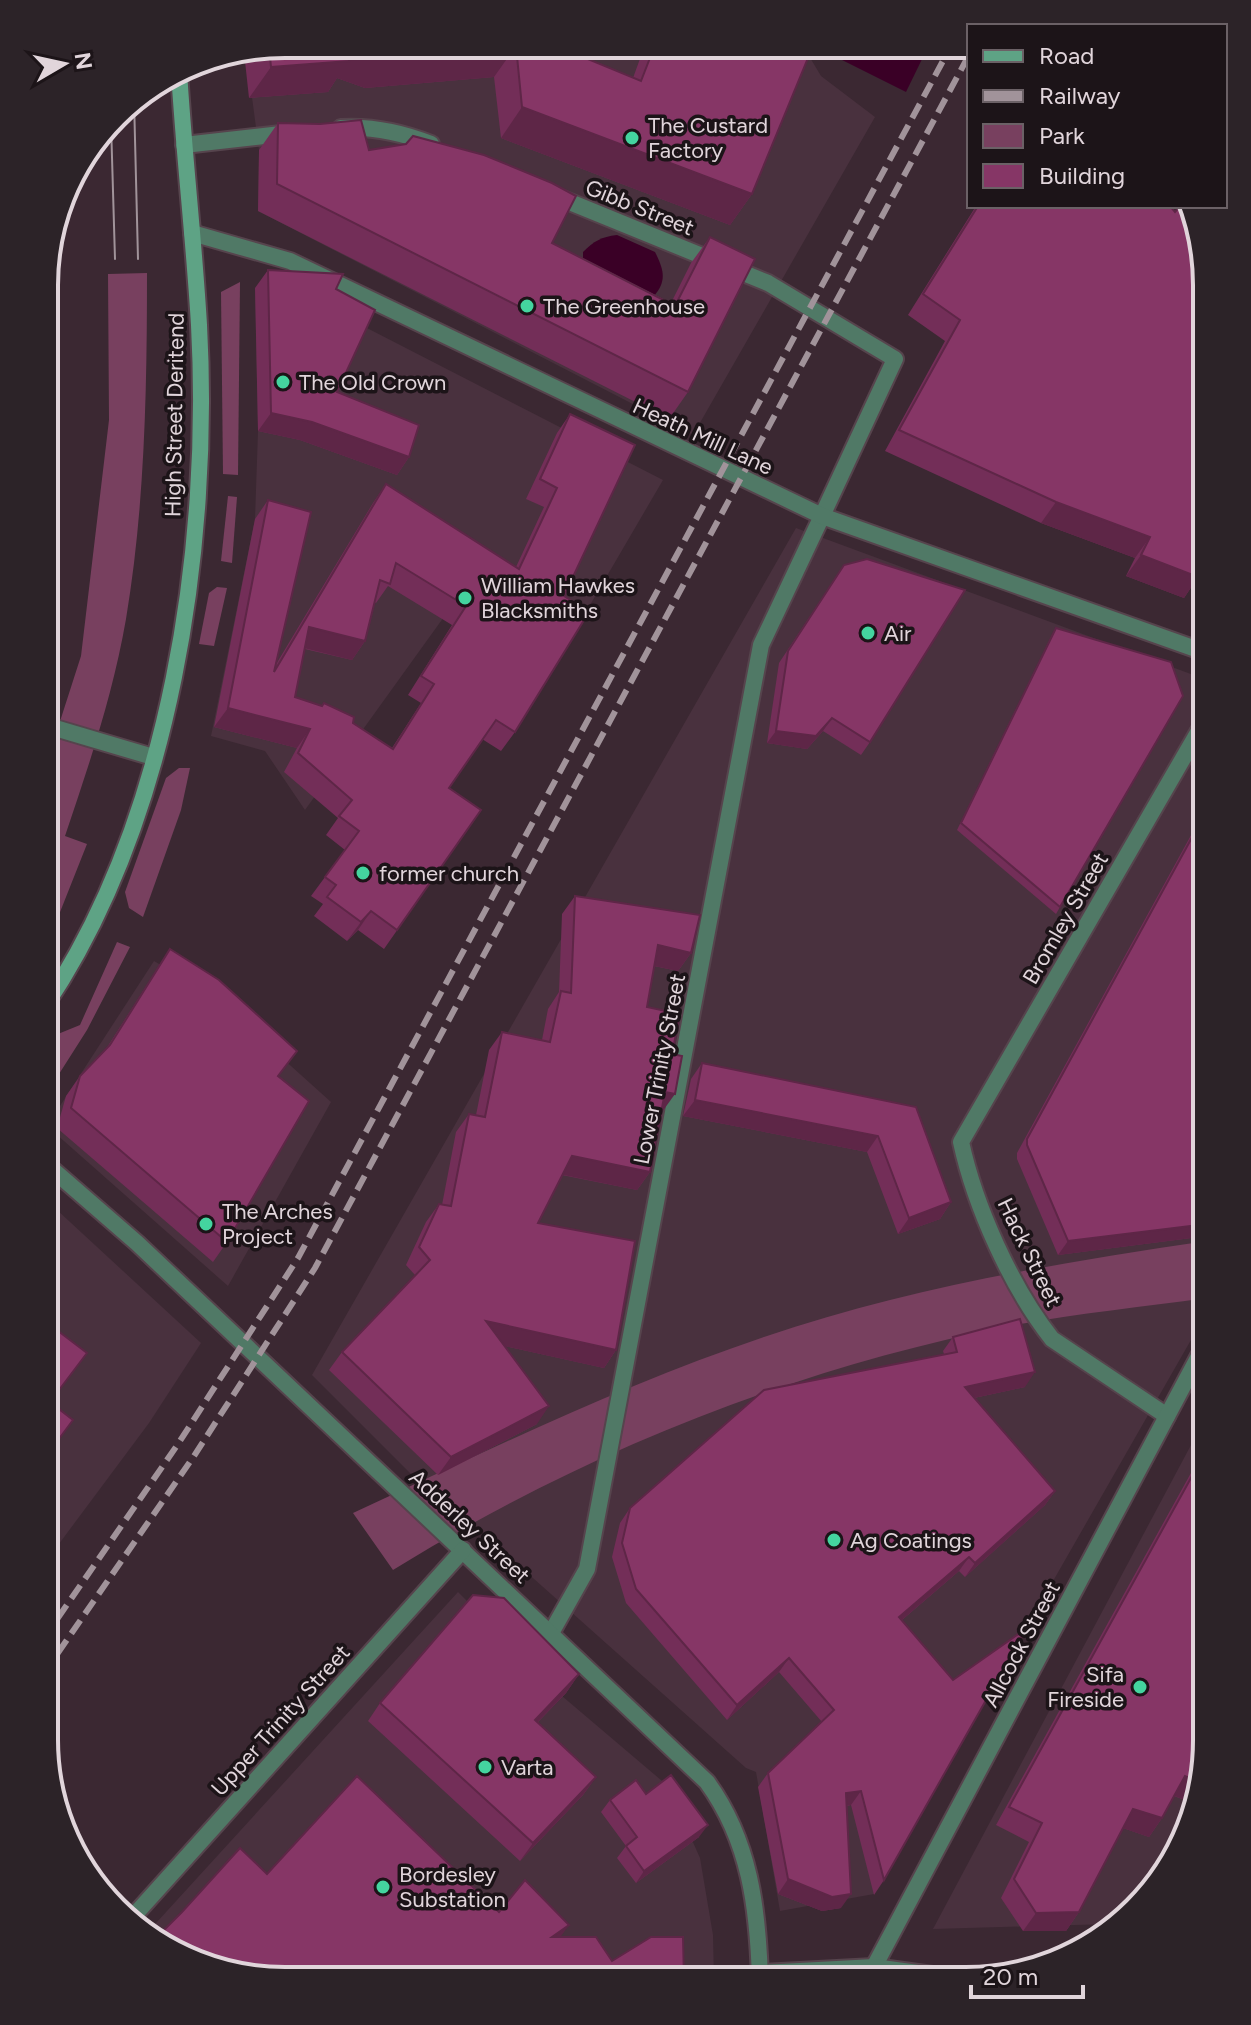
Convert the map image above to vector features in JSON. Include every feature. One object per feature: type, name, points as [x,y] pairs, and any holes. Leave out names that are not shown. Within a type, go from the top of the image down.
[{"type":"main road","name":"High Street Deritend","points":[[58,986],[120,862],[153,757],[192,577],[198,482],[199,328],[180,84]]},
{"type":"street","points":[[184,145],[370,127],[408,134],[447,151]]},
{"type":"street","name":"Gibb Street","points":[[533,187],[768,283],[895,359],[822,516]]},
{"type":"street","name":"Heath Mill Lane","points":[[192,233],[290,261],[822,516],[1193,648]]},
{"type":"street","name":"Lower Trinity Street","points":[[551,1633],[587,1569],[761,645],[822,516]]},
{"type":"street","points":[[58,729],[153,757]]},
{"type":"street","name":"Bromley Street","points":[[961,1142],[1193,741]]},
{"type":"street","name":"Hack Street","points":[[961,1142],[968,1173],[1010,1271],[1039,1322],[1052,1339],[1167,1416]]},
{"type":"street","name":"Adderley Street","points":[[58,1174],[137,1243],[684,1757],[724,1805],[746,1857],[757,1913],[760,1967]]},
{"type":"street","name":"Allcock Street","points":[[874,1967],[1193,1367]]},
{"type":"street","name":"Upper Trinity Street","points":[[137,1912],[463,1550]]},
{"type":"shaded area","points":[[285,58],[810,58],[821,76],[875,117],[693,435],[258,211],[259,150],[247,62]]},
{"type":"shaded area","points":[[838,58],[923,58],[906,92]]},
{"type":"shaded area","points":[[617,235],[655,252],[663,275],[654,296],[583,270],[583,252],[598,240]]},
{"type":"shaded area","points":[[255,288],[291,289],[663,480],[576,629],[477,571],[305,810],[265,751],[211,736],[255,519],[258,431]]},
{"type":"shaded area","points":[[796,528],[1193,675],[1193,1336],[874,1894],[780,1911],[756,1772],[746,1768],[470,1522],[441,1504],[312,1375]]},
{"type":"shaded area","points":[[154,961],[211,994],[331,1102],[228,1286],[58,1136],[58,1109]]},
{"type":"shaded area","points":[[58,1211],[201,1343],[149,1423],[58,1545]]},
{"type":"shaded area","points":[[1193,1441],[1193,1755],[1185,1799],[1163,1854],[1127,1901],[1098,1924],[933,1929]]},
{"type":"shaded area","points":[[458,1592],[562,1696],[668,1786],[700,1858],[713,1935],[714,1967],[255,1965],[198,1950],[154,1925]]},
{"type":"green space","points":[[147,273],[144,447],[137,533],[121,647],[65,836],[87,844],[58,917],[58,728],[81,656],[109,420],[108,274]]},
{"type":"green space","points":[[240,282],[238,475],[223,474],[221,292]]},
{"type":"green space","points":[[228,496],[237,497],[232,563],[221,561]]},
{"type":"green space","points":[[217,587],[227,588],[214,646],[199,644],[209,593]]},
{"type":"green space","points":[[179,768],[190,768],[181,810],[143,917],[129,908],[125,892],[166,778]]},
{"type":"green space","points":[[117,942],[130,947],[87,1030],[58,1076],[58,1034],[80,1025]]},
{"type":"green space","points":[[1193,1243],[1193,1300],[1009,1326],[927,1344],[768,1392],[613,1453],[538,1489],[393,1570],[353,1513],[607,1397],[764,1337],[873,1304],[1095,1258]]},
{"type":"building","points":[[348,58],[349,61],[271,67],[270,59]]},
{"type":"building","points":[[517,58],[585,58],[641,81],[650,58],[808,58],[752,194],[522,107]]},
{"type":"building","points":[[361,120],[369,150],[406,144],[413,136],[484,155],[576,196],[552,243],[675,306],[710,237],[755,259],[688,392],[277,184],[278,123],[320,124]]},
{"type":"building","points":[[977,208],[1172,208],[1175,212],[1179,208],[1189,241],[1193,285],[1193,575],[1141,555],[1150,537],[1056,502],[899,430],[960,320],[923,294]]},
{"type":"building","name":"The Old Crown","points":[[268,270],[343,274],[336,289],[375,310],[337,392],[419,425],[409,457],[312,422],[271,413]]},
{"type":"building","points":[[570,414],[635,445],[564,596],[589,612],[515,732],[496,720],[449,788],[481,810],[397,930],[371,911],[361,922],[327,897],[336,885],[325,877],[359,831],[339,816],[352,800],[298,753],[310,729],[228,708],[268,500],[311,512],[274,672],[386,484],[519,569],[557,488],[540,479]],"holes":[[[396,563],[466,606],[421,676],[434,684],[393,749],[353,723],[354,717],[324,703],[322,706],[295,697],[309,627],[365,641],[380,580],[390,584]]]},
{"type":"building","name":"Air","points":[[867,559],[965,590],[870,742],[832,718],[816,736],[776,731],[788,651],[844,565]]},
{"type":"building","points":[[1056,628],[1171,662],[1183,696],[1060,907],[961,823]]},
{"type":"building","points":[[1193,836],[1193,1226],[1068,1241],[1027,1139]]},
{"type":"building","points":[[575,896],[700,915],[691,953],[658,945],[647,1007],[680,1014],[672,1054],[682,1056],[675,1094],[665,1092],[650,1172],[572,1156],[538,1223],[635,1241],[616,1350],[486,1321],[549,1406],[451,1457],[342,1352],[430,1260],[419,1247],[439,1204],[451,1206],[469,1114],[485,1117],[502,1032],[550,1042],[561,991],[571,993]]},
{"type":"building","points":[[170,949],[219,980],[297,1051],[278,1076],[309,1101],[227,1242],[71,1108],[80,1076],[110,1045]]},
{"type":"building","points":[[702,1063],[916,1107],[951,1202],[909,1218],[878,1136],[695,1100]]},
{"type":"building","name":"Ag Coatings","points":[[1020,1319],[1035,1372],[965,1387],[1055,1491],[975,1563],[969,1557],[899,1617],[953,1680],[1027,1628],[884,1880],[861,1791],[846,1793],[851,1894],[832,1897],[788,1879],[768,1773],[834,1710],[789,1658],[737,1705],[636,1589],[622,1543],[630,1508],[764,1390],[957,1352],[953,1337]]},
{"type":"building","points":[[58,1331],[87,1353],[58,1391]]},
{"type":"building","points":[[58,1408],[73,1420],[58,1440]]},
{"type":"building","name":"Sifa Fireside","points":[[1193,1474],[1193,1755],[1190,1778],[1185,1776],[1162,1818],[1133,1809],[1079,1912],[1036,1913],[1014,1879],[1042,1823],[1009,1807]]},
{"type":"building","points":[[473,1595],[504,1598],[579,1674],[535,1720],[596,1777],[533,1843],[380,1703]]},
{"type":"building","points":[[671,1775],[708,1825],[644,1871],[626,1846],[637,1837],[610,1800],[636,1780],[646,1794]]},
{"type":"building","points":[[357,1776],[499,1912],[525,1880],[569,1925],[552,1937],[596,1937],[612,1961],[651,1937],[683,1937],[684,1967],[255,1965],[198,1950],[163,1931],[240,1848],[267,1874]]},
{"type":"tram line","points":[[134,115],[138,259]]},
{"type":"tram line","points":[[111,138],[115,259]]},
{"type":"railway","points":[[58,1618],[178,1444],[298,1258],[945,58]]},
{"type":"railway","points":[[58,1653],[194,1456],[315,1268],[967,59]]},
{"type":"place","name":"The Custard Factory","points":[[632,138]]},
{"type":"place","name":"The Greenhouse","points":[[527,306]]},
{"type":"place","name":"The Old Crown","points":[[283,382]]},
{"type":"place","name":"William Hawkes Blacksmiths","points":[[465,598]]},
{"type":"place","name":"Air","points":[[868,633]]},
{"type":"place","name":"former church","points":[[363,873]]},
{"type":"place","name":"The Arches Project","points":[[206,1224]]},
{"type":"place","name":"Ag Coatings","points":[[834,1540]]},
{"type":"place","name":"Sifa Fireside","points":[[1140,1687]]},
{"type":"place","name":"Varta","points":[[485,1767]]},
{"type":"place","name":"Bordesley Substation","points":[[383,1887]]}]
